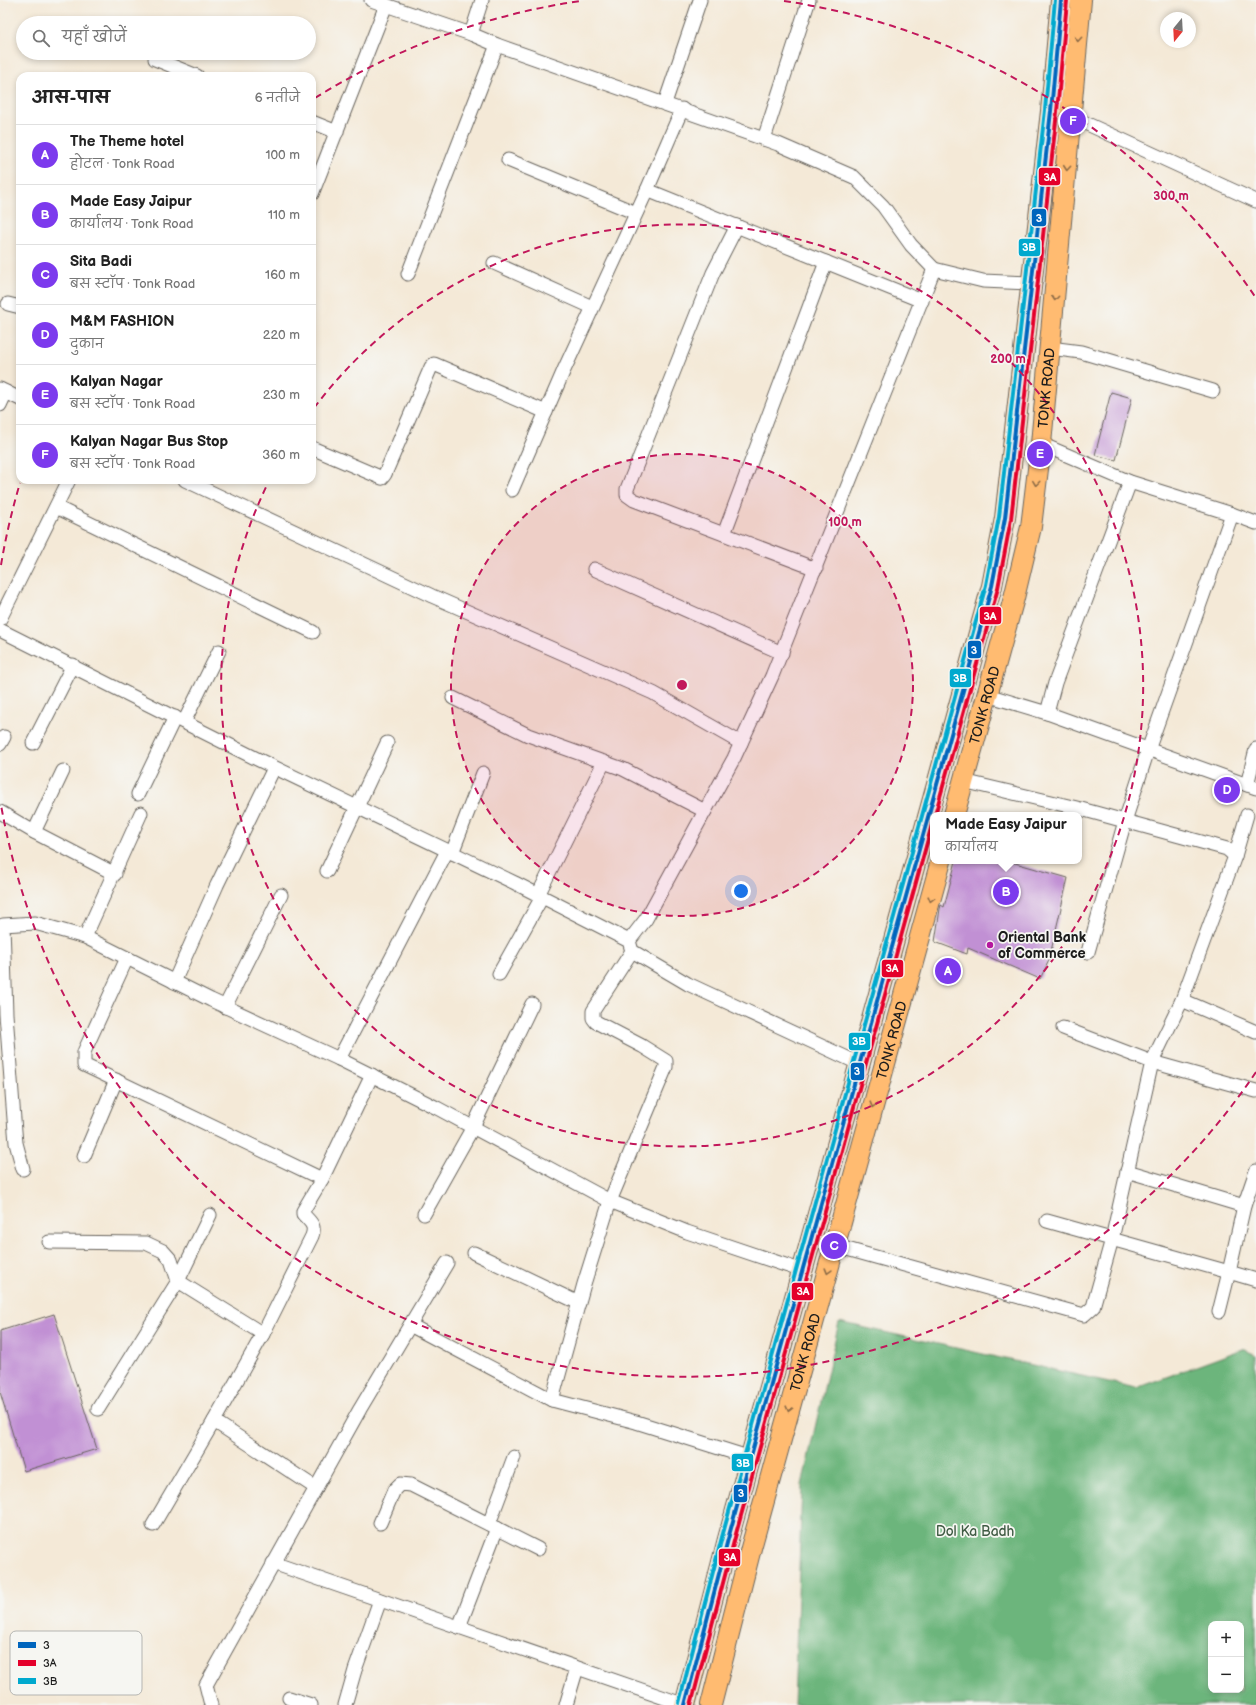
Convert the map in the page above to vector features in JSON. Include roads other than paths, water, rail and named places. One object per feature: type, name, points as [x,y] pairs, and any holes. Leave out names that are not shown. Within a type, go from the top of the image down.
[{"type":"main road","name":"TONK ROAD","points":[[685,1705],[802,1271],[992,586],[1005,518],[1051,112],[1060,0]]},
{"type":"main road","name":"TONK ROAD","points":[[955,812],[1014,598],[1031,527],[1041,444],[1072,117],[1081,0]]},
{"type":"main road","name":"TONK ROAD","points":[[711,1705],[751,1548],[940,864]]},
{"type":"street","points":[[371,0],[764,138],[854,177],[883,206],[910,245],[934,270],[983,281],[1032,282]]},
{"type":"street","points":[[471,34],[482,0]]},
{"type":"street","points":[[764,138],[809,0]]},
{"type":"street","points":[[665,104],[697,1]]},
{"type":"street","points":[[316,184],[386,5]]},
{"type":"street","points":[[408,274],[497,44]]},
{"type":"street","points":[[157,60],[187,72]]},
{"type":"street","points":[[512,490],[682,109]]},
{"type":"street","points":[[1072,117],[1256,201]]},
{"type":"street","points":[[316,124],[337,132]]},
{"type":"street","points":[[508,160],[636,213]]},
{"type":"street","points":[[647,190],[922,301]]},
{"type":"street","points":[[737,226],[713,273],[628,489],[627,495],[634,500],[816,569]]},
{"type":"street","points":[[724,534],[826,262]]},
{"type":"street","points":[[494,263],[592,308]]},
{"type":"street","points":[[552,1400],[578,1303],[610,1201],[666,1067],[666,1061],[642,1046],[596,1022],[593,1018],[593,1011],[646,919],[741,743],[782,653],[934,270]]},
{"type":"street","points":[[1050,348],[1081,352],[1213,392]]},
{"type":"street","points":[[316,450],[382,478],[431,367],[434,364],[546,412]]},
{"type":"street","points":[[0,404],[3,391],[16,397]]},
{"type":"street","points":[[1041,444],[1130,482],[1256,523]]},
{"type":"street","points":[[1047,713],[1055,683],[1130,482]]},
{"type":"street","points":[[0,619],[67,484]]},
{"type":"street","points":[[195,484],[432,596],[654,693],[741,743]]},
{"type":"street","points":[[56,507],[313,632]]},
{"type":"street","points":[[1088,952],[1125,821],[1148,750],[1232,514]]},
{"type":"street","points":[[594,569],[782,653]]},
{"type":"street","points":[[0,630],[73,665],[274,768],[540,896],[631,946],[688,984],[860,1064]]},
{"type":"street","points":[[138,794],[219,651]]},
{"type":"street","points":[[33,743],[73,665]]},
{"type":"street","points":[[987,695],[1047,713],[1251,787],[1256,749]]},
{"type":"street","points":[[453,698],[528,735],[623,769],[705,811]]},
{"type":"street","points":[[327,871],[387,743]]},
{"type":"street","points":[[499,974],[540,896],[604,762]]},
{"type":"street","points":[[174,982],[217,885],[274,768]]},
{"type":"street","points":[[34,832],[63,771]]},
{"type":"street","points":[[339,1059],[450,852],[483,773]]},
{"type":"street","points":[[963,781],[1125,821],[1227,849],[1235,856]]},
{"type":"street","points":[[0,812],[34,832],[114,874]]},
{"type":"street","points":[[85,937],[141,813]]},
{"type":"street","points":[[812,1239],[1084,1315],[1093,1307],[1112,1239],[1152,1062],[1182,1000],[1235,856],[1247,815]]},
{"type":"street","points":[[225,1007],[281,895]]},
{"type":"street","points":[[23,1169],[16,1143],[6,1014],[2,925],[35,923],[85,937],[225,1007],[339,1059],[473,1127],[610,1201],[687,1232],[802,1271]]},
{"type":"street","points":[[126,958],[84,1052],[84,1065],[322,1179]]},
{"type":"street","points":[[1182,1000],[1256,1032]]},
{"type":"street","points":[[424,1214],[473,1127],[532,1004]]},
{"type":"street","points":[[1063,1028],[1152,1062],[1256,1091]]},
{"type":"street","points":[[153,1525],[263,1334],[312,1236],[314,1230],[313,1225],[303,1214],[303,1211],[322,1179],[372,1075]]},
{"type":"street","points":[[84,1156],[116,1080]]},
{"type":"street","points":[[1219,1312],[1244,1206],[1256,1170]]},
{"type":"street","points":[[1127,1171],[1244,1206]]},
{"type":"street","points":[[98,1409],[178,1281],[210,1215]]},
{"type":"street","points":[[1047,1221],[1256,1280]]},
{"type":"street","points":[[49,1242],[146,1243],[163,1251],[171,1260],[178,1281],[263,1334]]},
{"type":"street","points":[[474,1253],[578,1303]]},
{"type":"street","points":[[211,1705],[206,1685],[273,1563],[446,1264]]},
{"type":"street","points":[[410,1325],[552,1400],[636,1422],[751,1458]]},
{"type":"street","points":[[214,1421],[316,1488]]},
{"type":"street","points":[[459,1627],[493,1526],[514,1457]]},
{"type":"street","points":[[380,1523],[394,1490],[400,1484],[411,1485],[538,1549]]},
{"type":"street","points":[[273,1563],[685,1705]]},
{"type":"street","points":[[345,1705],[355,1670],[380,1600]]},
{"type":"street","points":[[566,1705],[577,1668]]},
{"type":"street","points":[[289,1698],[311,1705]]},
{"type":"place","name":"Kalyan Nagar Bus Stop","points":[[1073,121]]},
{"type":"place","name":"Kalyan Nagar","points":[[1040,454]]},
{"type":"place","name":"M&M FASHION","points":[[1227,790]]},
{"type":"place","name":"Made Easy Jaipur","points":[[1006,892]]},
{"type":"place","name":"Oriental Bank of Commerce","points":[[990,945]]},
{"type":"place","name":"The Theme hotel","points":[[948,971]]},
{"type":"place","name":"Sita Badi","points":[[834,1246]]},
{"type":"park label","name":"Dol Ka Badh","points":[[975,1531]]}]
